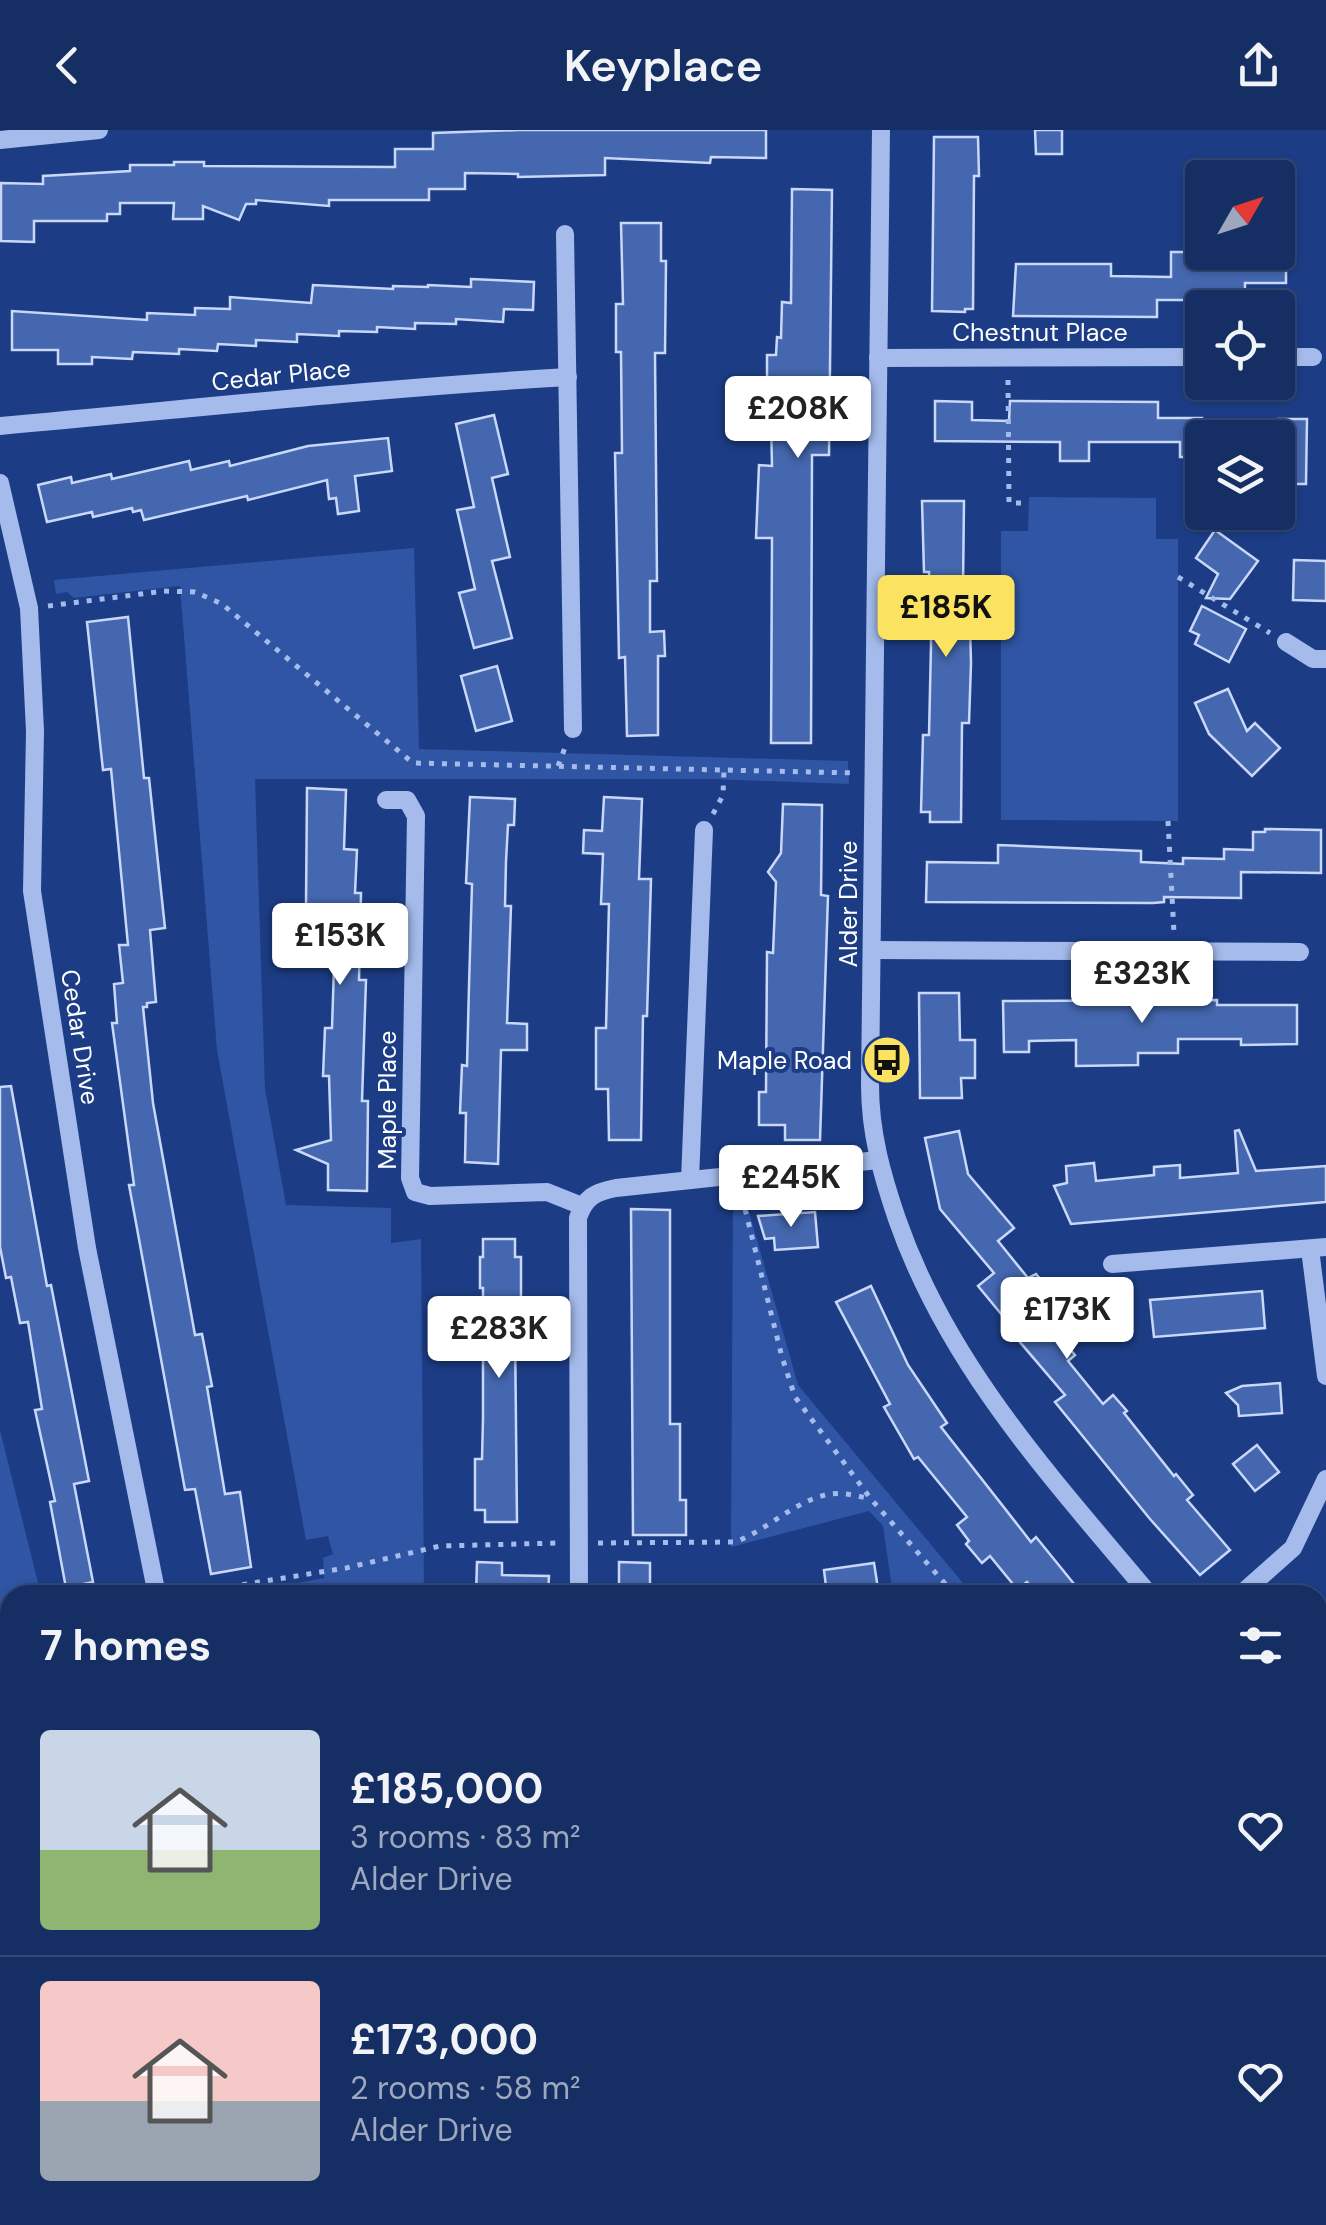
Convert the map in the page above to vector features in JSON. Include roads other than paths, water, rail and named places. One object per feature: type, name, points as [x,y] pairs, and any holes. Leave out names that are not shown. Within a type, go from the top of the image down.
[{"type":"street","points":[[0,140],[99,130]]},
{"type":"street","name":"Alder Drive","points":[[881,130],[870,1109],[878,1160],[911,1257],[942,1323],[972,1374],[1004,1419],[1142,1585]]},
{"type":"street","points":[[566,234],[572,728]]},
{"type":"street","name":"Chestnut Place","points":[[878,358],[1185,357]]},
{"type":"street","points":[[1295,357],[1313,357]]},
{"type":"street","name":"Cedar Place","points":[[0,426],[217,408],[395,387],[568,376]]},
{"type":"street","name":"Cedar Drive","points":[[0,482],[29,608],[35,731],[32,891],[87,1248],[155,1585]]},
{"type":"street","points":[[1286,642],[1312,659],[1326,659]]},
{"type":"street","name":"Maple Place","points":[[386,800],[407,800],[416,816],[410,1178],[415,1192],[430,1196],[547,1192],[582,1206]]},
{"type":"street","points":[[690,1180],[704,830]]},
{"type":"street","points":[[872,950],[1300,952]]},
{"type":"street","points":[[579,1585],[578,1218],[582,1206],[592,1194],[603,1190],[878,1160]]},
{"type":"street","points":[[1112,1264],[1318,1248],[1326,1376]]},
{"type":"street","points":[[1251,1585],[1292,1548],[1326,1479]]},
{"type":"place","name":"Maple Road","points":[[887,1060]]}]
